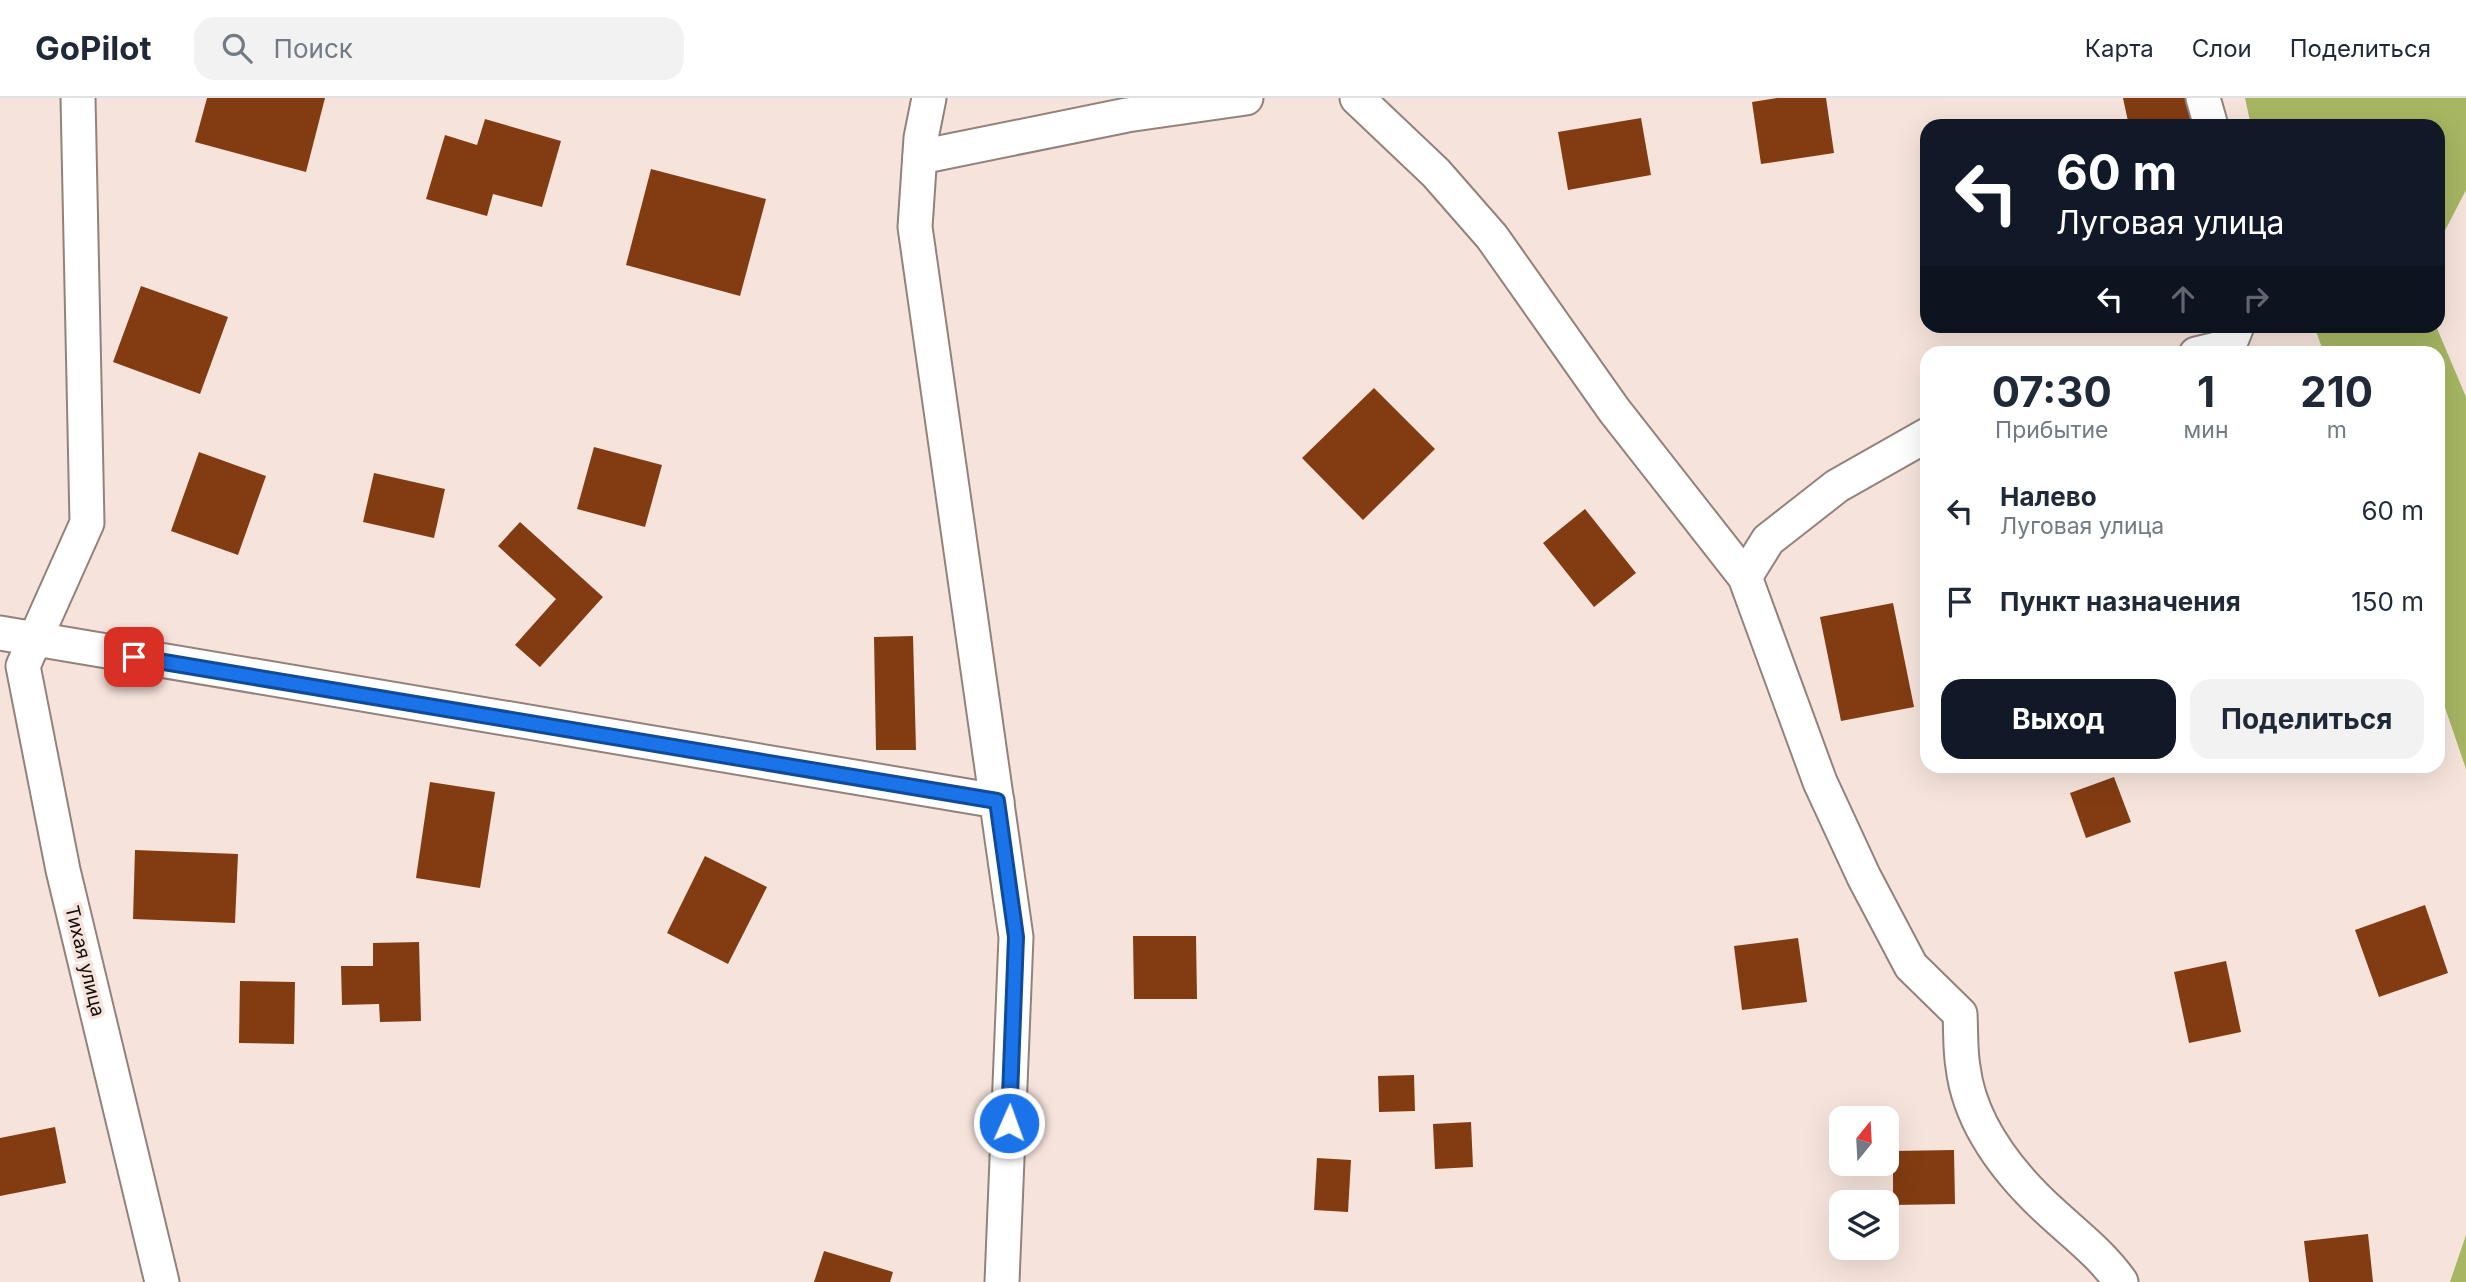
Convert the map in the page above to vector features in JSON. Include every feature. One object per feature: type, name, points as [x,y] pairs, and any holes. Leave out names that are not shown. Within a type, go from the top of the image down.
[{"type":"street","name":"Тихая улица","points":[[78,98],[87,523],[23,666],[63,870],[162,1282]]},
{"type":"street","points":[[929,98],[920,157],[915,227],[1016,937],[1002,1282]]},
{"type":"street","points":[[920,157],[1127,114],[1247,98]]},
{"type":"street","points":[[1357,98],[1436,173],[1492,237],[1614,410],[1745,577],[1820,782],[1864,877],[1912,966],[1960,1014],[1963,1069],[1975,1115],[1998,1154],[2030,1193],[2107,1263],[2121,1282]]},
{"type":"street","points":[[2203,98],[2209,119]]},
{"type":"street","points":[[1745,577],[1768,540],[1837,486],[1920,439]]},
{"type":"street","points":[[0,633],[997,801]]},
{"type":"green space","points":[[2245,98],[2466,98],[2466,190],[2445,230],[2445,119],[2250,119]]},
{"type":"green space","points":[[2317,333],[2439,333],[2444,346],[2321,346]]},
{"type":"green space","points":[[2445,347],[2466,397],[2466,769],[2445,708]]},
{"type":"green space","points":[[2466,1235],[2466,1282],[2450,1282]]},
{"type":"building","points":[[207,98],[325,98],[306,172],[195,142]]},
{"type":"building","points":[[1777,98],[1826,98],[1834,153],[1761,164],[1752,102]]},
{"type":"building","points":[[2123,98],[2188,98],[2192,119],[2128,119]]},
{"type":"building","points":[[1641,118],[1651,175],[1568,190],[1558,132]]},
{"type":"building","points":[[485,119],[561,141],[542,207],[493,194],[487,216],[426,199],[445,135],[477,145]]},
{"type":"building","points":[[651,169],[766,199],[740,296],[626,265]]},
{"type":"building","points":[[141,286],[228,317],[200,394],[113,362]]},
{"type":"building","points":[[1374,388],[1435,449],[1363,520],[1302,458]]},
{"type":"building","points":[[594,447],[662,465],[645,527],[577,509]]},
{"type":"building","points":[[199,452],[266,476],[238,555],[171,531]]},
{"type":"building","points":[[374,473],[445,489],[434,538],[363,522]]},
{"type":"building","points":[[1585,509],[1636,573],[1594,607],[1543,543]]},
{"type":"building","points":[[520,522],[603,597],[540,667],[515,645],[556,599],[498,546]]},
{"type":"building","points":[[1893,603],[1914,707],[1841,721],[1820,617]]},
{"type":"building","points":[[913,636],[916,750],[876,750],[874,637]]},
{"type":"building","points":[[2114,777],[2131,822],[2086,838],[2070,793]]},
{"type":"building","points":[[430,782],[495,792],[480,888],[416,878]]},
{"type":"building","points":[[135,850],[238,854],[235,923],[133,919]]},
{"type":"building","points":[[705,856],[767,887],[728,964],[667,933]]},
{"type":"building","points":[[2425,905],[2448,973],[2379,997],[2355,930]]},
{"type":"building","points":[[1133,936],[1196,936],[1197,999],[1134,999]]},
{"type":"building","points":[[1798,938],[1807,1002],[1742,1010],[1734,946]]},
{"type":"building","points":[[419,942],[421,1021],[380,1022],[379,1004],[342,1005],[341,966],[373,966],[373,943]]},
{"type":"building","points":[[2226,961],[2241,1032],[2189,1043],[2174,972]]},
{"type":"building","points":[[240,981],[295,982],[294,1044],[239,1043]]},
{"type":"building","points":[[1414,1075],[1415,1111],[1379,1112],[1378,1076]]},
{"type":"building","points":[[1471,1122],[1473,1167],[1435,1169],[1433,1124]]},
{"type":"building","points":[[55,1127],[66,1183],[0,1196],[0,1138]]},
{"type":"building","points":[[1954,1150],[1955,1204],[1899,1205],[1899,1190],[1893,1190],[1893,1176],[1899,1176],[1899,1151]]},
{"type":"building","points":[[1317,1158],[1351,1160],[1348,1212],[1314,1210]]},
{"type":"building","points":[[2368,1234],[2373,1282],[2309,1282],[2304,1241]]},
{"type":"building","points":[[824,1251],[893,1272],[890,1282],[814,1282]]},
{"type":"route","points":[[134,657],[997,801],[1016,937],[1009,1123]]}]
